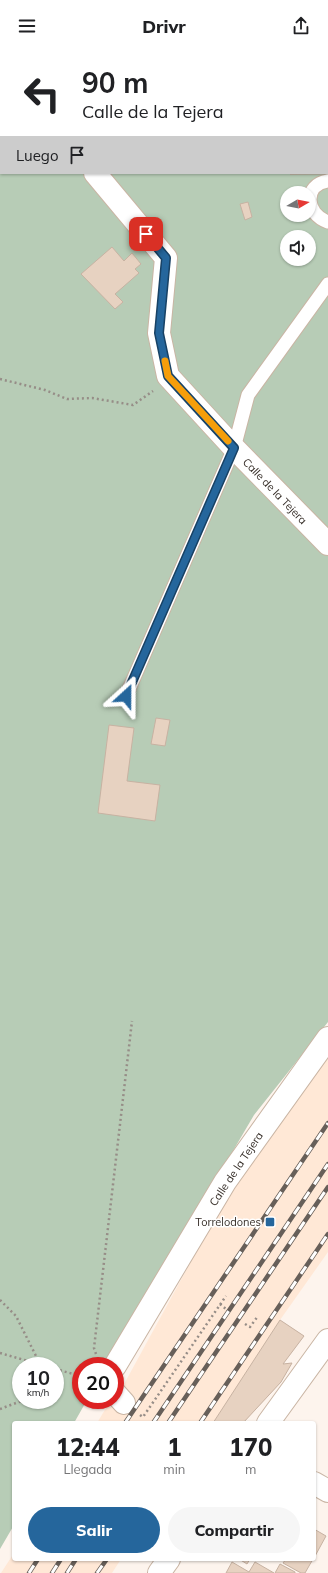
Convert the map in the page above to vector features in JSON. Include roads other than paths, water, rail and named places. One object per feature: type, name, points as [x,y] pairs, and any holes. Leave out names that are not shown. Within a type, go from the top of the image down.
[{"type":"street","name":"Calle de la Tejera","points":[[96,174],[166,258],[159,333],[168,376],[234,448],[328,544]]},
{"type":"street","name":"Calle de la Tejera","points":[[111,1357],[225,1182],[328,1038]]},
{"type":"street","points":[[269,1421],[328,1340]]},
{"type":"street","points":[[316,1484],[328,1491]]},
{"type":"street","points":[[159,1573],[168,1561]]},
{"type":"lane","points":[[328,181],[323,182],[316,187],[311,194],[310,204],[313,212],[319,219],[328,222]]},
{"type":"lane","points":[[126,696],[234,448],[248,395],[328,284]]},
{"type":"railway","points":[[126,1421],[328,1123]]},
{"type":"railway","points":[[154,1421],[328,1164]]},
{"type":"railway","points":[[169,1421],[328,1187]]},
{"type":"railway","points":[[201,1421],[328,1234]]},
{"type":"railway","points":[[29,1573],[37,1561]]},
{"type":"railway","points":[[52,1573],[60,1561]]},
{"type":"railway","points":[[67,1573],[75,1561]]},
{"type":"railway","points":[[97,1573],[106,1561]]},
{"type":"place","name":"Torrelodones","points":[[270,1222]]}]
